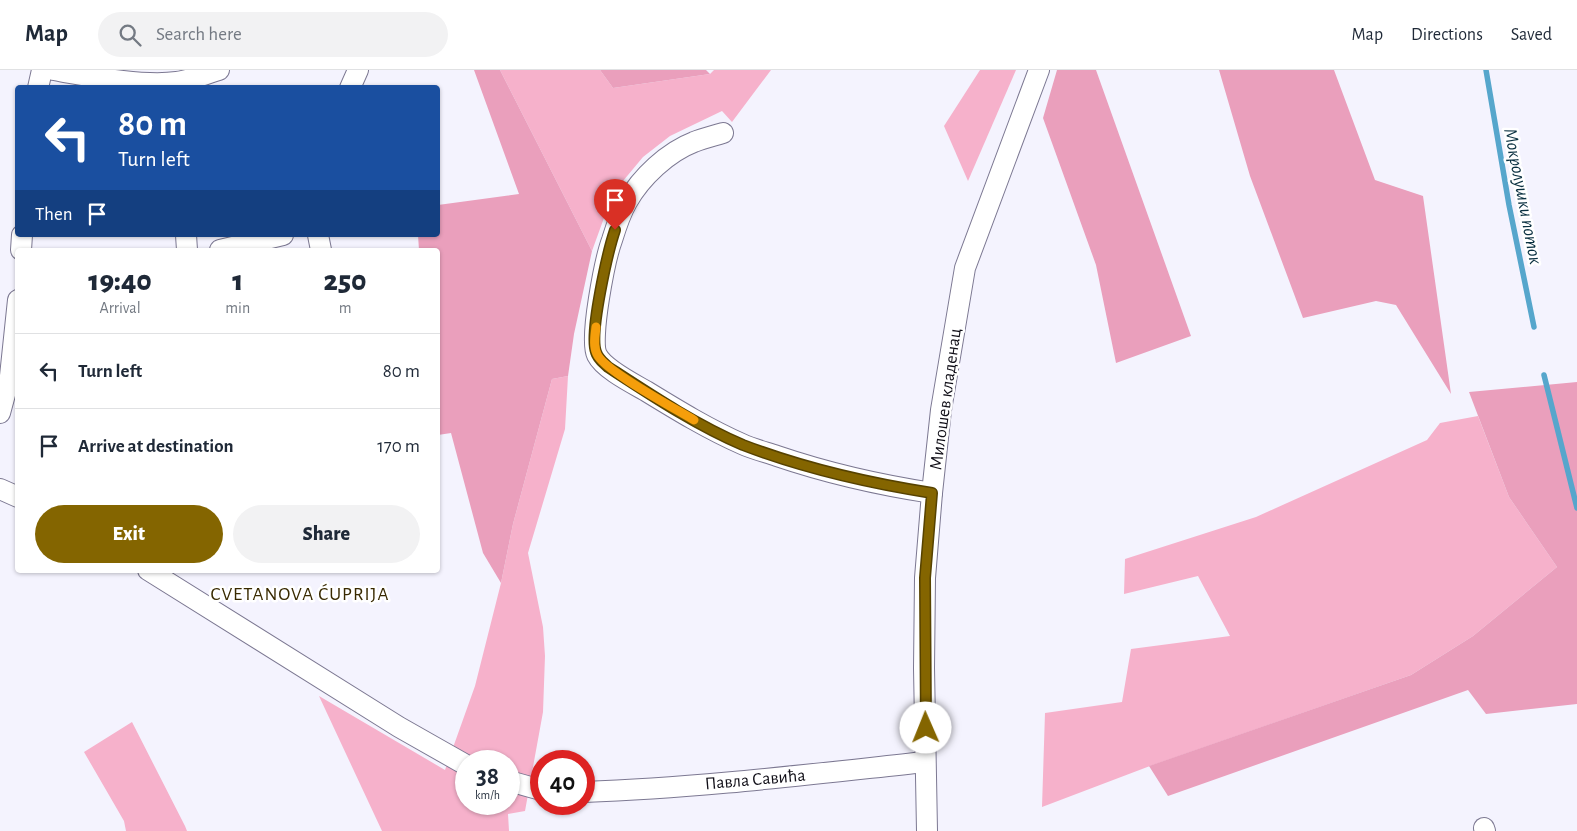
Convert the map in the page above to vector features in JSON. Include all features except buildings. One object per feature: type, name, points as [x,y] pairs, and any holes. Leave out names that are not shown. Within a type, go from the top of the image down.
[{"type":"street","points":[[39,85],[42,70]]},
{"type":"street","points":[[53,70],[107,79],[177,85],[219,70]]},
{"type":"street","points":[[351,85],[358,70]]},
{"type":"street","name":"Милошев кладенац","points":[[927,831],[925,578],[932,493],[947,371],[966,268],[1040,70]]},
{"type":"street","points":[[723,133],[693,142],[669,156],[648,174],[628,200],[610,245],[597,313],[594,344],[599,359],[631,382],[706,427],[743,444],[814,468],[910,490],[932,493]]},
{"type":"street","points":[[228,248],[275,237]]},
{"type":"street","points":[[0,413],[10,376],[15,328]]},
{"type":"street","points":[[0,489],[15,496]]},
{"type":"street","points":[[153,573],[399,727],[455,759]]},
{"type":"street","name":"Павла Савића","points":[[595,791],[772,778],[925,762]]},
{"type":"shaded area","points":[[474,70],[500,70],[592,251],[574,334],[568,376],[552,379],[513,524],[501,583],[483,553],[451,433],[440,435],[440,248],[419,248],[418,237],[440,237],[440,205],[519,194]]},
{"type":"shaded area","points":[[500,70],[600,70],[613,88],[710,74],[714,70],[771,70],[732,122],[722,111],[670,136],[643,157],[613,193],[592,251]]},
{"type":"shaded area","points":[[600,70],[706,70],[710,74],[613,88]]},
{"type":"shaded area","points":[[980,70],[1016,70],[968,181],[944,126]]},
{"type":"shaded area","points":[[1057,70],[1096,70],[1191,336],[1116,363],[1096,265],[1043,118]]},
{"type":"shaded area","points":[[1219,70],[1334,70],[1375,180],[1423,196],[1451,394],[1396,305],[1376,301],[1303,318],[1250,176]]},
{"type":"shaded area","points":[[568,376],[565,429],[528,553],[543,627],[545,656],[543,712],[536,750],[530,750],[530,784],[525,811],[520,812],[520,750],[455,750],[455,815],[508,815],[509,831],[382,831],[319,696],[445,770],[475,686],[501,583],[513,524],[552,379]]},
{"type":"shaded area","points":[[1577,382],[1577,704],[1486,714],[1468,690],[1168,796],[1149,766],[1411,675],[1473,636],[1557,567],[1509,497],[1469,392]]},
{"type":"shaded area","points":[[1478,416],[1509,497],[1557,567],[1473,636],[1411,675],[1150,766],[1042,807],[1045,713],[1122,702],[1131,649],[1230,636],[1198,576],[1124,594],[1125,559],[1256,517],[1427,440],[1440,423]]},
{"type":"shaded area","points":[[132,722],[187,831],[126,831],[124,821],[84,752]]},
{"type":"waterway","name":"Мокролушки поток","points":[[1486,70],[1509,205],[1534,327]]},
{"type":"waterway","name":"Мокролушки поток","points":[[1544,375],[1577,508]]},
{"type":"slow traffic","points":[[596,327],[594,344],[599,359],[631,382],[694,420]]},
{"type":"district","name":"CVETANOVA ĆUPRIJA","points":[[300,593]]},
{"type":"route","points":[[615,230],[610,245],[597,313],[594,344],[599,359],[608,367],[706,427],[743,444],[814,468],[910,490],[932,493],[925,578],[924,668],[926,728]]}]
